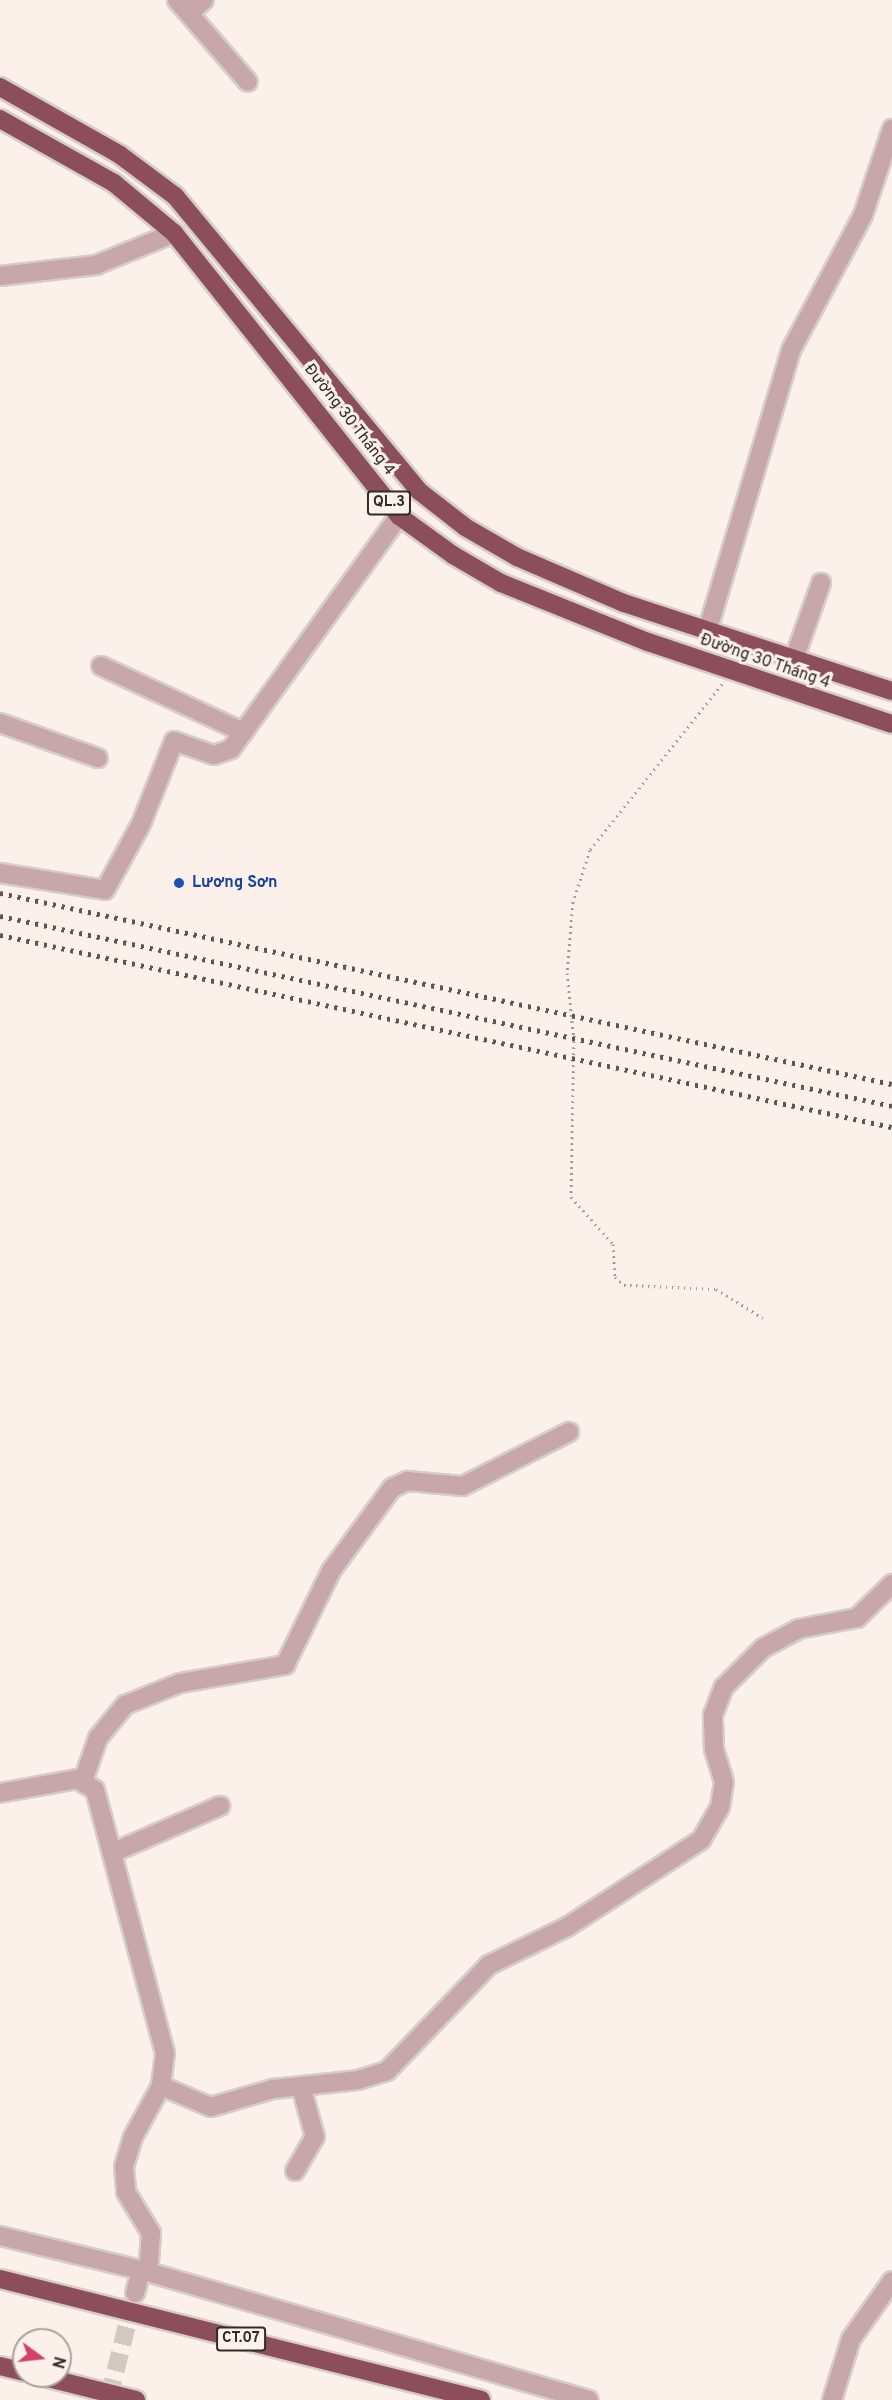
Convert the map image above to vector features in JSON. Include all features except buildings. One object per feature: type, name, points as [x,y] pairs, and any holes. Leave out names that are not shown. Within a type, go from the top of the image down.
[{"type":"highway","name":"Đường 30 Tháng 4","points":[[0,87],[120,155],[175,196],[230,256],[419,491],[465,527],[517,557],[707,632],[892,691]]},
{"type":"highway","name":"Đường 30 Tháng 4","points":[[0,119],[114,183],[174,233],[399,516],[501,583],[732,671],[892,724]]},
{"type":"highway","points":[[399,516],[419,491]]},
{"type":"highway","name":"CT.07","points":[[0,2279],[481,2400]]},
{"type":"highway","points":[[72,2384],[136,2400]]},
{"type":"street","points":[[204,0],[184,7],[248,82]]},
{"type":"street","points":[[707,632],[791,350],[863,215],[892,129]]},
{"type":"street","points":[[0,276],[96,265],[174,233]]},
{"type":"street","points":[[0,873],[105,890],[141,824],[174,741],[223,755],[243,732],[399,516]]},
{"type":"street","points":[[794,659],[821,583]]},
{"type":"street","points":[[101,666],[243,732]]},
{"type":"street","points":[[0,723],[98,758]]},
{"type":"street","points":[[83,1781],[98,1738],[125,1705],[180,1683],[285,1665],[331,1571],[392,1488],[419,1480],[463,1486],[569,1432]]},
{"type":"street","points":[[161,2086],[211,2108],[301,2086],[358,2080],[387,2071],[489,1965],[567,1927],[701,1840],[720,1807],[724,1782],[714,1749],[713,1715],[724,1687],[763,1648],[798,1629],[857,1618],[892,1584]]},
{"type":"street","points":[[0,1793],[83,1781],[95,1790],[165,2053],[161,2086],[133,2137],[124,2167],[126,2192],[151,2233],[144,2271],[135,2293]]},
{"type":"street","points":[[112,1853],[220,1806]]},
{"type":"street","points":[[295,2171],[315,2137],[301,2086]]},
{"type":"street","points":[[0,2236],[144,2271],[589,2400]]},
{"type":"street","points":[[832,2400],[851,2338],[892,2281]]},
{"type":"path","points":[[732,671],[590,850],[573,902],[567,973],[575,1059],[571,1197],[613,1244],[615,1277],[624,1285],[716,1289],[763,1318]]},
{"type":"tunnel","points":[[109,2397],[134,2297]]},
{"type":"railway","points":[[0,893],[892,1084]]},
{"type":"railway","points":[[0,916],[892,1106]]},
{"type":"railway","points":[[0,935],[892,1127]]},
{"type":"place","name":"Lương Sơn","points":[[179,883]]}]
